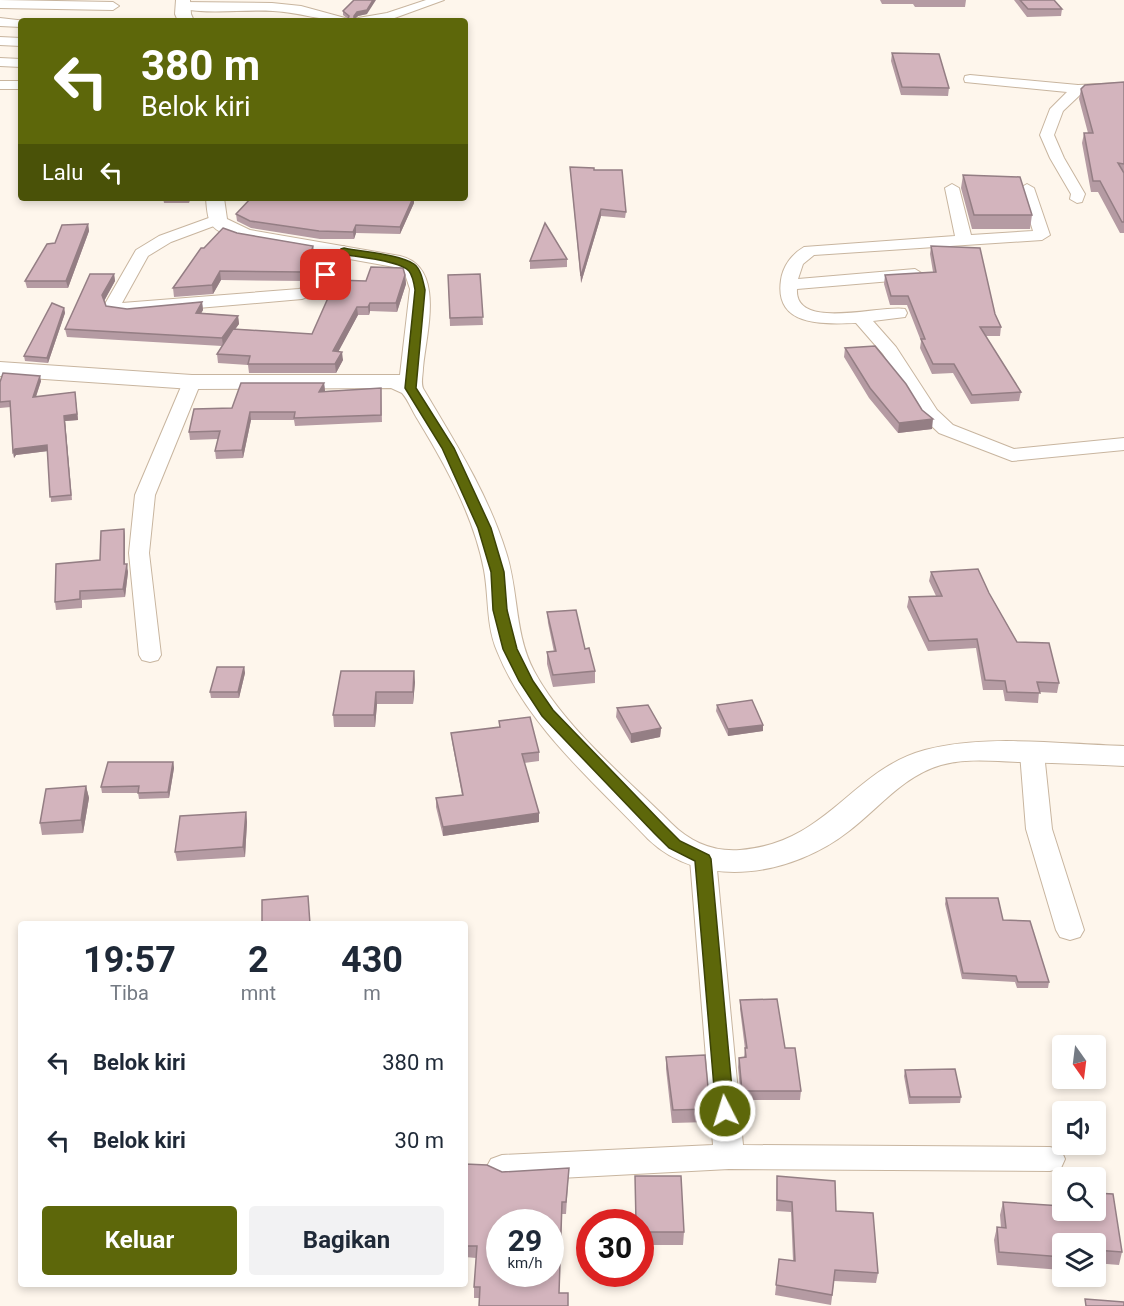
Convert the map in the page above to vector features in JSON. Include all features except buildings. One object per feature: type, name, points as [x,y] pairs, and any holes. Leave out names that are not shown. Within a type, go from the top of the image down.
[{"type":"street","points":[[378,18],[438,0]]},
{"type":"street","points":[[0,14],[8,3],[113,6]]},
{"type":"street","points":[[184,9],[272,6],[301,10],[330,18]]},
{"type":"street","points":[[0,22],[18,23]]},
{"type":"street","points":[[0,41],[18,42]]},
{"type":"street","points":[[0,62],[18,63]]},
{"type":"street","points":[[970,79],[1078,90],[1124,87]]},
{"type":"street","points":[[0,85],[18,86]]},
{"type":"street","points":[[1077,199],[1078,194],[1057,158],[1047,135],[1057,109],[1078,90]]},
{"type":"street","points":[[952,188],[964,240]]},
{"type":"street","points":[[898,313],[811,318],[797,311],[789,302],[790,272],[803,254],[810,250],[1042,235],[1028,188]]},
{"type":"street","points":[[215,201],[217,220],[222,226],[245,235],[344,251],[400,262],[411,267],[417,277],[420,290],[410,388]]},
{"type":"street","points":[[217,220],[165,239],[142,253],[113,304],[114,307],[128,309],[302,294],[317,288],[344,251]]},
{"type":"street","points":[[789,285],[926,273]]},
{"type":"street","points":[[859,316],[891,351],[930,414],[946,429],[1011,455],[1124,444]]},
{"type":"street","points":[[0,369],[192,382],[395,381],[410,388],[448,448],[484,528],[498,572],[500,610],[510,649],[526,681],[548,713],[659,829],[675,845],[703,859],[737,861],[771,857],[795,849],[828,831],[904,769],[927,758],[953,752],[977,751],[1124,756]]},
{"type":"street","points":[[150,655],[139,553],[145,495],[192,382]]},
{"type":"street","points":[[1032,753],[1039,828],[1070,930]]},
{"type":"street","points":[[703,859],[729,1157]]},
{"type":"street","points":[[502,1167],[729,1157],[1050,1159]]},
{"type":"route","points":[[326,275],[344,251],[400,262],[411,267],[417,277],[420,290],[410,388],[448,448],[484,528],[498,572],[500,610],[510,649],[526,681],[548,713],[675,845],[703,859],[725,1111]]}]
